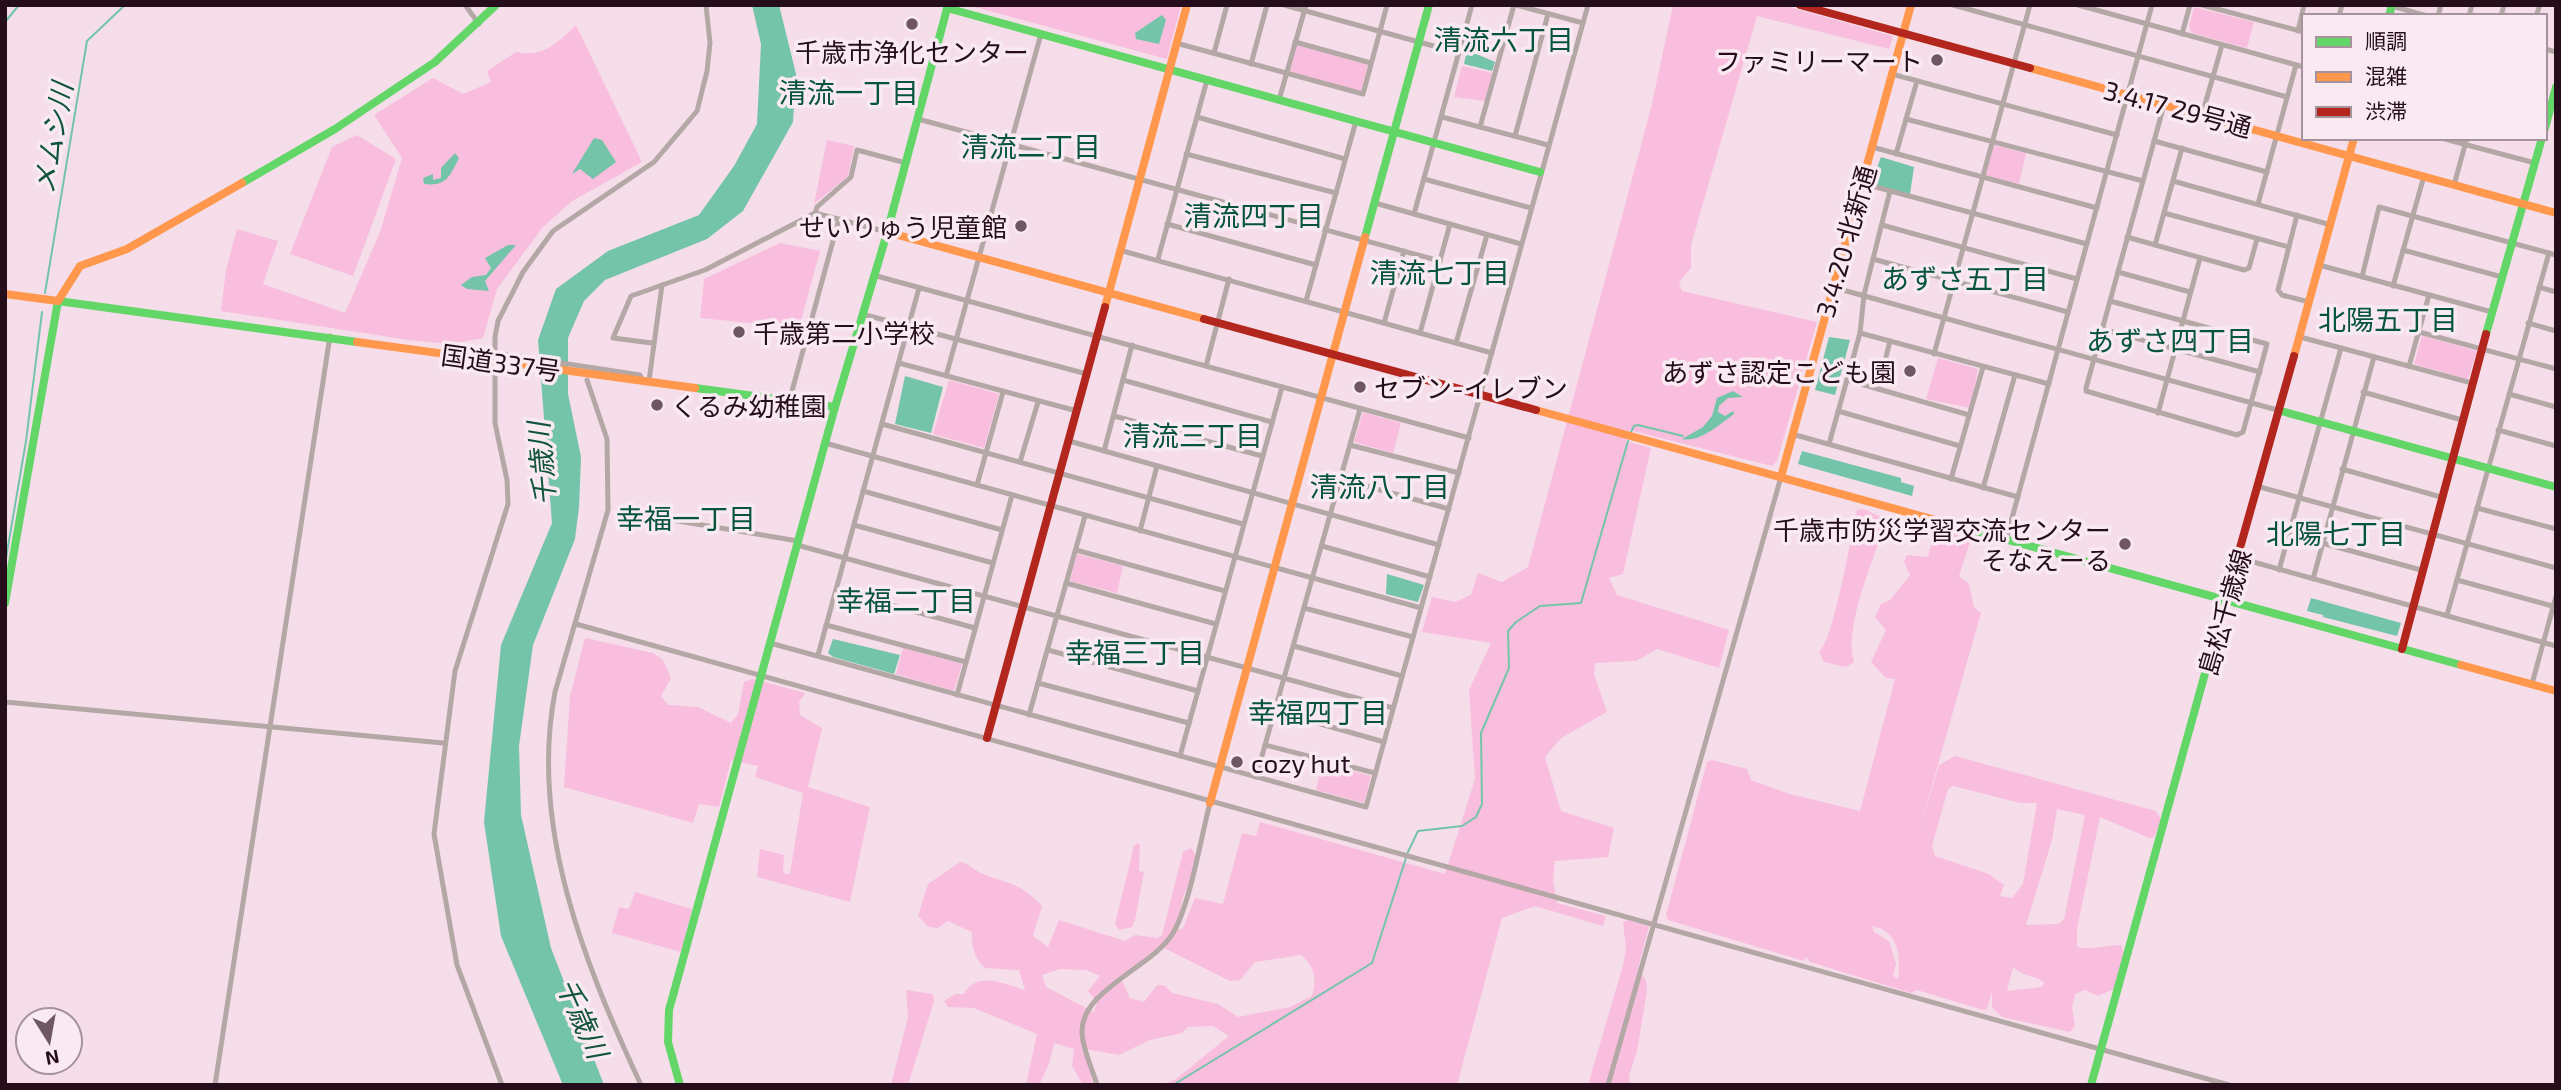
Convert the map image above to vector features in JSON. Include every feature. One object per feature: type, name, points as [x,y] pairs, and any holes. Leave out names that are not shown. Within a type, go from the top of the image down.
[{"type":"main road","points":[[5,603],[58,301],[80,266],[127,249],[309,144],[435,62],[479,24],[496,5]]},
{"type":"main road","points":[[987,738],[1187,5]]},
{"type":"main road","points":[[1210,803],[1429,5]]},
{"type":"main road","name":"3.4.17 29号通","points":[[1800,5],[2556,213]]},
{"type":"main road","name":"3.4.20 北新通","points":[[1781,478],[1911,5]]},
{"type":"main road","points":[[680,1085],[668,1042],[669,1010],[835,407],[887,232],[947,7],[1540,172]]},
{"type":"main road","points":[[2547,121],[2556,87]]},
{"type":"main road","name":"島松千歳線","points":[[2091,1085],[2260,487],[2354,140]]},
{"type":"main road","points":[[2402,649],[2451,458],[2541,140]]},
{"type":"main road","points":[[887,232],[2556,691]]},
{"type":"main road","name":"国道337号","points":[[5,294],[330,336],[456,356],[497,357],[596,371],[646,383],[835,407]]},
{"type":"main road","points":[[2281,411],[2556,487]]},
{"type":"street","points":[[465,5],[479,24]]},
{"type":"street","points":[[502,1085],[477,1025],[457,965],[436,843],[443,743],[454,671],[508,504],[507,480],[495,423],[498,321],[523,272],[545,240],[577,213],[654,162],[697,111],[707,71],[709,43],[706,5]]},
{"type":"street","points":[[1214,53],[1227,5]]},
{"type":"street","points":[[1251,64],[1267,5]]},
{"type":"street","points":[[1284,5],[1305,8],[1459,53]]},
{"type":"street","points":[[1176,43],[1363,94],[1387,5]]},
{"type":"street","points":[[1414,214],[1472,5]]},
{"type":"street","points":[[1480,127],[1515,5],[1583,23]]},
{"type":"street","points":[[770,643],[1366,807],[1588,5]]},
{"type":"street","points":[[1953,5],[2287,97]]},
{"type":"street","points":[[1934,354],[2030,5]]},
{"type":"street","points":[[2078,5],[2302,66]]},
{"type":"street","points":[[2109,14],[2111,5]]},
{"type":"street","points":[[2006,540],[2152,5]]},
{"type":"street","points":[[2182,34],[2190,5]]},
{"type":"street","points":[[2202,5],[2301,31]]},
{"type":"street","points":[[2391,5],[2420,14]]},
{"type":"street","points":[[1279,100],[1305,8]]},
{"type":"street","points":[[1515,136],[1548,14]]},
{"type":"street","points":[[946,376],[1041,34]]},
{"type":"street","points":[[1295,43],[1371,62]]},
{"type":"street","points":[[2202,115],[2222,45]]},
{"type":"street","points":[[2258,204],[2296,65]]},
{"type":"street","points":[[1892,74],[2117,135]]},
{"type":"street","points":[[1158,260],[1208,80]]},
{"type":"street","points":[[1896,154],[1917,81]]},
{"type":"street","points":[[2110,301],[2267,344],[2240,435],[2087,393],[2094,358],[2164,105]]},
{"type":"street","points":[[1197,117],[1345,159]]},
{"type":"street","points":[[1442,117],[1548,145]]},
{"type":"street","points":[[918,119],[1440,261]]},
{"type":"street","points":[[1906,119],[2143,181]]},
{"type":"street","points":[[1306,301],[1356,121]]},
{"type":"street","points":[[2154,141],[2267,172]]},
{"type":"street","points":[[2454,184],[2466,141],[2535,163]]},
{"type":"street","points":[[1872,147],[2097,208]]},
{"type":"street","points":[[2155,246],[2182,148]]},
{"type":"street","points":[[815,213],[817,207],[851,177],[857,150],[905,163]]},
{"type":"street","points":[[1186,154],[1336,193]]},
{"type":"street","points":[[2393,285],[2424,176]]},
{"type":"street","points":[[1424,179],[1531,208]]},
{"type":"street","points":[[2173,181],[2331,225]]},
{"type":"street","points":[[1861,183],[2087,244]]},
{"type":"street","points":[[1829,444],[1860,333],[1864,295],[1890,191]]},
{"type":"street","points":[[1376,203],[1521,244]]},
{"type":"street","points":[[2362,277],[2379,207],[2556,255]]},
{"type":"street","points":[[652,343],[612,338],[631,296],[713,266],[815,213],[887,232]]},
{"type":"street","points":[[2164,213],[2289,247]]},
{"type":"street","points":[[2297,215],[2278,293],[2309,302]]},
{"type":"street","points":[[789,403],[839,219]]},
{"type":"street","points":[[1167,224],[1316,265]]},
{"type":"street","points":[[1420,333],[1450,224]]},
{"type":"street","points":[[1882,225],[2077,279]]},
{"type":"street","points":[[1456,343],[1487,234]]},
{"type":"street","points":[[2127,237],[2247,270],[2257,239]]},
{"type":"street","points":[[1119,250],[1492,353]]},
{"type":"street","points":[[2403,250],[2502,277]]},
{"type":"street","points":[[1384,323],[1404,251]]},
{"type":"street","points":[[2447,615],[2549,253]]},
{"type":"street","points":[[2158,413],[2200,258]]},
{"type":"street","points":[[1873,259],[2068,312]]},
{"type":"street","points":[[2319,265],[2492,312]]},
{"type":"street","points":[[2118,272],[2190,292]]},
{"type":"street","points":[[873,275],[1469,438]]},
{"type":"street","points":[[1206,366],[1229,279]]},
{"type":"street","points":[[646,383],[662,285]]},
{"type":"street","points":[[1832,287],[2281,411]]},
{"type":"street","points":[[2539,287],[2556,292]]},
{"type":"street","points":[[818,655],[919,288]]},
{"type":"street","points":[[2409,366],[2429,295]]},
{"type":"street","points":[[862,314],[1087,374]]},
{"type":"street","points":[[2528,323],[2556,331]]},
{"type":"street","points":[[2102,329],[2260,372]]},
{"type":"street","points":[[2419,331],[2556,369]]},
{"type":"street","points":[[1860,333],[2049,384]]},
{"type":"street","points":[[215,1085],[330,336]]},
{"type":"street","points":[[2300,337],[2472,383]]},
{"type":"street","points":[[1878,389],[1890,341]]},
{"type":"street","points":[[1104,452],[1132,345]]},
{"type":"street","points":[[2279,569],[2341,348]]},
{"type":"street","points":[[2312,579],[2374,357]]},
{"type":"street","points":[[899,363],[1077,411]]},
{"type":"street","points":[[1951,479],[1983,367]]},
{"type":"street","points":[[1983,488],[2015,375]]},
{"type":"street","points":[[587,380],[607,439],[609,499],[603,537],[550,720],[549,775],[556,835],[579,936],[641,1085]]},
{"type":"street","points":[[1123,380],[1272,422]]},
{"type":"street","points":[[1847,380],[1969,415]]},
{"type":"street","points":[[1180,756],[1282,387]]},
{"type":"street","points":[[977,485],[1003,392]]},
{"type":"street","points":[[2363,392],[2462,420]]},
{"type":"street","points":[[2509,394],[2556,407]]},
{"type":"street","points":[[1020,463],[1038,402]]},
{"type":"street","points":[[1256,777],[1360,408]]},
{"type":"street","points":[[1838,411],[1960,446]]},
{"type":"street","points":[[1114,416],[1262,456]]},
{"type":"street","points":[[882,424],[1243,524]]},
{"type":"street","points":[[2498,430],[2556,446]]},
{"type":"street","points":[[1792,434],[2018,497]]},
{"type":"street","points":[[1069,441],[1439,545]]},
{"type":"street","points":[[825,443],[1421,608]]},
{"type":"street","points":[[1350,444],[1459,473]]},
{"type":"street","points":[[1140,531],[1157,466]]},
{"type":"street","points":[[2342,469],[2441,497]]},
{"type":"street","points":[[1608,1085],[1781,478]]},
{"type":"street","points":[[1341,479],[1449,509]]},
{"type":"street","points":[[2260,487],[2556,568]]},
{"type":"street","points":[[863,491],[1002,530]]},
{"type":"street","points":[[957,695],[1012,495]]},
{"type":"street","points":[[2477,508],[2556,529]]},
{"type":"street","points":[[1029,715],[1085,516]]},
{"type":"street","points":[[666,519],[798,543],[1284,680],[1393,708]]},
{"type":"street","points":[[854,525],[993,563]]},
{"type":"street","points":[[2322,543],[2421,569]]},
{"type":"street","points":[[1322,546],[1430,577]]},
{"type":"street","points":[[1076,550],[1224,591]]},
{"type":"street","points":[[2239,558],[2556,646]]},
{"type":"street","points":[[2457,580],[2554,606]]},
{"type":"street","points":[[1066,583],[1216,624]]},
{"type":"street","points":[[836,590],[975,628]]},
{"type":"street","points":[[2532,685],[2556,596]]},
{"type":"street","points":[[1304,608],[1413,637]]},
{"type":"street","points":[[576,624],[1210,803],[2229,1085]]},
{"type":"street","points":[[826,625],[966,662]]},
{"type":"street","points":[[1294,646],[1402,676]]},
{"type":"street","points":[[1048,650],[1198,691]]},
{"type":"street","points":[[1038,683],[1189,723]]},
{"type":"street","points":[[5,702],[443,743]]},
{"type":"street","points":[[1275,711],[1384,742]]},
{"type":"street","points":[[1265,745],[1375,774]]},
{"type":"street","points":[[1097,1085],[1082,1031],[1085,1017],[1095,999],[1162,949],[1173,933],[1180,917],[1210,803]]},
{"type":"shaded area","points":[[752,5],[779,5],[796,74],[793,122],[743,211],[707,239],[605,280],[584,301],[568,338],[568,394],[581,457],[579,507],[575,539],[533,645],[519,746],[521,815],[551,948],[604,1085],[563,1085],[501,936],[484,822],[501,645],[552,523],[538,340],[556,289],[608,251],[699,215],[734,166],[757,124],[761,44]]},
{"type":"shaded area","points":[[967,5],[1181,5],[1167,59]]},
{"type":"shaded area","points":[[1673,5],[1782,5],[1893,36],[1889,49],[1757,16],[1691,245],[1691,268],[1679,282],[1682,291],[1817,322],[1777,461],[1772,466],[1629,430],[1626,441],[1651,448],[1623,574],[1609,578],[1617,595],[1729,630],[1719,668],[1657,649],[1636,661],[1595,663],[1594,674],[1607,712],[1561,738],[1545,757],[1561,811],[1614,828],[1608,857],[1555,861],[1553,880],[1557,903],[1606,916],[1603,926],[1535,906],[1502,918],[1457,1085],[1163,1085],[1176,1079],[1229,1036],[1213,1026],[1188,1027],[1182,1033],[1150,1040],[1119,1055],[1085,1049],[1093,1085],[1083,1085],[1072,1066],[1074,1049],[1054,1043],[1049,1064],[1039,1085],[1026,1085],[1037,1034],[974,1008],[948,1007],[944,1001],[955,994],[964,994],[976,982],[983,981],[1000,982],[1025,990],[1019,970],[985,968],[974,952],[972,932],[948,921],[938,928],[929,927],[918,916],[928,884],[960,862],[1019,887],[1042,906],[1033,936],[1048,947],[1059,920],[1125,941],[1135,935],[1157,938],[1162,935],[1183,852],[1191,848],[1199,861],[1183,897],[1177,930],[1183,928],[1195,898],[1223,904],[1242,833],[1256,836],[1260,822],[1445,874],[1475,779],[1469,690],[1491,643],[1422,632],[1432,597],[1455,602],[1471,595],[1478,573],[1502,582],[1528,567],[1651,108]],"holes":[[[1160,946],[1230,981],[1240,980],[1255,962],[1301,955],[1314,974],[1312,996],[1290,1007],[1238,1017],[1218,1004],[1172,993],[1164,985],[1157,985],[1144,1002],[1130,998],[1121,978]],[[1060,969],[1086,970],[1100,976],[1088,991],[1097,1002],[1094,1012],[1046,987],[1042,975]]]},
{"type":"shaded area","points":[[2194,7],[2254,22],[2247,48],[2192,33],[2189,27]]},
{"type":"shaded area","points":[[1162,15],[1166,20],[1159,44],[1136,39],[1135,33]]},
{"type":"shaded area","points":[[576,25],[642,162],[572,201],[543,227],[497,289],[483,338],[449,344],[409,340],[221,311],[226,270],[237,229],[278,241],[263,284],[345,313],[380,232],[402,158],[374,115],[433,78],[463,94],[491,82],[487,71],[516,52],[534,53],[550,47]]},
{"type":"shaded area","points":[[1297,45],[1368,65],[1361,91],[1290,72]]},
{"type":"shaded area","points":[[1467,50],[1495,62],[1492,71],[1464,64]]},
{"type":"shaded area","points":[[1462,66],[1493,73],[1485,101],[1454,97]]},
{"type":"shaded area","points":[[357,135],[396,159],[353,276],[290,254],[332,147]]},
{"type":"shaded area","points":[[594,138],[602,140],[616,162],[593,179],[580,169],[572,174]]},
{"type":"shaded area","points":[[827,140],[854,146],[848,176],[814,204]]},
{"type":"shaded area","points":[[1994,145],[2026,153],[2019,184],[1985,176]]},
{"type":"shaded area","points":[[455,153],[459,158],[446,179],[437,184],[424,184],[423,178],[433,174],[433,180],[441,178],[441,168]]},
{"type":"shaded area","points":[[1881,157],[1914,167],[1910,194],[1871,184]]},
{"type":"shaded area","points":[[780,243],[820,251],[799,328],[700,318],[704,279]]},
{"type":"shaded area","points":[[508,245],[516,245],[485,281],[489,291],[467,289],[461,285],[472,277],[486,275],[491,268],[485,258]]},
{"type":"shaded area","points":[[2422,336],[2477,351],[2468,379],[2414,364]]},
{"type":"shaded area","points":[[1829,337],[1850,340],[1835,395],[1815,390]]},
{"type":"shaded area","points":[[1938,358],[1978,369],[1970,408],[1926,399]]},
{"type":"shaded area","points":[[905,376],[943,387],[931,433],[895,424]]},
{"type":"shaded area","points":[[949,380],[999,394],[984,448],[933,434]]},
{"type":"shaded area","points":[[1733,391],[1743,397],[1728,398],[1719,406],[1718,412],[1725,416],[1733,411],[1734,414],[1703,435],[1682,439],[1703,427],[1712,416],[1717,398]]},
{"type":"shaded area","points":[[1363,412],[1401,423],[1393,453],[1354,442]]},
{"type":"shaded area","points":[[1802,451],[1901,478],[1901,482],[1914,486],[1912,496],[1798,464]]},
{"type":"shaded area","points":[[1863,509],[1886,519],[1857,610],[1852,646],[1854,662],[1846,667],[1824,662],[1819,652],[1825,643],[1836,608],[1857,510]]},
{"type":"shaded area","points":[[1935,528],[1971,539],[1959,576],[1969,584],[1974,607],[1981,613],[1920,828],[1939,765],[1955,756],[2156,811],[2161,819],[2154,837],[2149,838],[2100,817],[2077,929],[2077,947],[2121,945],[2124,953],[2114,989],[2098,996],[2085,990],[2075,994],[2072,1007],[2075,1026],[2070,1032],[2002,1017],[1992,1007],[1992,992],[1987,1009],[1983,1010],[1917,990],[1911,993],[1810,962],[1806,957],[1804,961],[1668,920],[1666,915],[1707,762],[1712,760],[1747,769],[1751,780],[1790,794],[1860,811],[1895,679],[1886,678],[1871,662],[1886,630],[1875,617],[1881,604],[1890,600],[1910,575],[1904,562],[1907,555],[1928,557]],"holes":[[[1953,786],[2020,803],[2037,803],[2023,884],[2012,898],[2000,896],[2004,885],[1989,874],[1935,856],[1932,846],[1948,789]],[[2057,809],[2085,815],[2064,919],[2059,924],[2026,925],[2052,840]],[[1872,926],[1888,933],[1893,939],[1898,954],[1898,979],[1893,976],[1896,964],[1889,941],[1874,932]],[[2013,967],[2044,982],[2042,987],[2007,991]]]},
{"type":"shaded area","points":[[1077,554],[1123,566],[1117,593],[1070,581]]},
{"type":"shaded area","points":[[1387,574],[1424,585],[1418,602],[1386,594]]},
{"type":"shaded area","points":[[2311,598],[2401,623],[2397,636],[2307,611]]},
{"type":"shaded area","points":[[585,638],[653,653],[663,660],[671,678],[661,696],[668,705],[698,707],[731,723],[738,714],[744,682],[753,679],[805,693],[799,702],[800,715],[822,728],[808,787],[870,807],[850,902],[757,877],[760,849],[784,855],[783,873],[790,874],[803,793],[755,777],[758,766],[731,760],[719,807],[699,804],[693,823],[564,787],[570,696]]},
{"type":"shaded area","points":[[833,639],[900,655],[894,674],[833,657],[828,653]]},
{"type":"shaded area","points":[[903,648],[962,664],[954,691],[896,674]]},
{"type":"shaded area","points":[[1322,763],[1371,776],[1364,803],[1316,790]]},
{"type":"shaded area","points":[[1137,843],[1140,845],[1139,871],[1144,872],[1135,920],[1132,927],[1119,930],[1115,924],[1134,846]]},
{"type":"shaded area","points":[[635,892],[692,909],[681,952],[612,933],[619,907],[629,909]]},
{"type":"shaded area","points":[[1627,920],[1649,926],[1638,968],[1646,981],[1647,991],[1637,1051],[1629,1076],[1630,1085],[1588,1085],[1623,965],[1626,948],[1623,923]]},
{"type":"shaded area","points":[[906,990],[933,994],[934,1001],[908,1085],[891,1085],[908,1017]]},
{"type":"waterway","points":[[5,22],[19,5]]},
{"type":"waterway","name":"メムシ川","points":[[45,293],[87,41],[125,5]]},
{"type":"waterway","name":"メムシ川","points":[[5,564],[26,441],[42,312]]},
{"type":"waterway","points":[[1631,432],[1634,426],[1638,425],[1683,436]]},
{"type":"waterway","points":[[1407,854],[1418,831],[1462,826],[1476,817],[1482,804],[1481,733],[1509,668],[1508,631],[1516,622],[1540,606],[1581,603],[1628,441]]},
{"type":"waterway","points":[[1173,1085],[1372,963],[1406,858]]},
{"type":"traffic: fast","points":[[242,183],[335,129],[435,62],[496,5]]},
{"type":"traffic: fast","points":[[695,388],[835,407],[885,240],[948,5]]},
{"type":"traffic: fast","points":[[1365,237],[1429,5]]},
{"type":"traffic: fast","points":[[2390,14],[2392,5]]},
{"type":"traffic: fast","points":[[947,8],[1540,172]]},
{"type":"traffic: fast","points":[[2547,121],[2556,87]]},
{"type":"traffic: fast","points":[[2486,334],[2541,140]]},
{"type":"traffic: fast","points":[[5,603],[58,301],[357,342]]},
{"type":"traffic: fast","points":[[680,1085],[668,1042],[669,1010],[835,407]]},
{"type":"traffic: fast","points":[[2281,411],[2556,487]]},
{"type":"traffic: fast","points":[[1950,524],[2461,665]]},
{"type":"traffic: fast","points":[[2091,1085],[2227,594]]},
{"type":"traffic: slow","points":[[1105,307],[1187,5]]},
{"type":"traffic: slow","points":[[1781,477],[1911,5]]},
{"type":"traffic: slow","points":[[2030,68],[2556,213]]},
{"type":"traffic: slow","points":[[2294,356],[2353,140]]},
{"type":"traffic: slow","points":[[5,294],[58,301],[80,266],[127,249],[242,183]]},
{"type":"traffic: slow","points":[[887,232],[1204,319]]},
{"type":"traffic: slow","points":[[1210,803],[1365,237]]},
{"type":"traffic: slow","points":[[357,342],[695,388]]},
{"type":"traffic: slow","points":[[1536,410],[1950,524]]},
{"type":"traffic: slow","points":[[2461,665],[2556,691]]},
{"type":"traffic: jam","points":[[1800,5],[2030,68]]},
{"type":"traffic: jam","points":[[987,738],[1105,307]]},
{"type":"traffic: jam","points":[[1204,319],[1536,410]]},
{"type":"traffic: jam","points":[[2402,649],[2486,334]]},
{"type":"traffic: jam","points":[[2227,594],[2294,356]]},
{"type":"place","name":"千歳市浄化センター","points":[[912,24]]},
{"type":"place","name":"ファミリーマート","points":[[1937,60]]},
{"type":"place","name":"せいりゅう児童館","points":[[1021,226]]},
{"type":"place","name":"千歳第二小学校","points":[[739,332]]},
{"type":"place","name":"あずさ認定こども園","points":[[1910,371]]},
{"type":"place","name":"セブン-イレブン","points":[[1360,387]]},
{"type":"place","name":"くるみ幼稚園","points":[[657,405]]},
{"type":"place","name":"千歳市防災学習交流センター そなえーる","points":[[2125,544]]},
{"type":"place","name":"cozy hut","points":[[1237,762]]},
{"type":"district","name":"清流六丁目","points":[[1504,39]]},
{"type":"district","name":"清流一丁目","points":[[849,92]]},
{"type":"district","name":"清流二丁目","points":[[1031,146]]},
{"type":"district","name":"清流四丁目","points":[[1254,215]]},
{"type":"district","name":"清流七丁目","points":[[1440,272]]},
{"type":"district","name":"あずさ五丁目","points":[[1965,278]]},
{"type":"district","name":"北陽五丁目","points":[[2388,319]]},
{"type":"district","name":"あずさ四丁目","points":[[2170,340]]},
{"type":"district","name":"清流三丁目","points":[[1193,435]]},
{"type":"district","name":"清流八丁目","points":[[1380,486]]},
{"type":"district","name":"幸福一丁目","points":[[686,518]]},
{"type":"district","name":"北陽七丁目","points":[[2336,533]]},
{"type":"district","name":"幸福二丁目","points":[[906,600]]},
{"type":"district","name":"幸福三丁目","points":[[1135,652]]},
{"type":"district","name":"幸福四丁目","points":[[1318,712]]},
{"type":"water label","name":"千歳川","points":[[541,464]]},
{"type":"water label","name":"千歳川","points":[[583,1018]]}]
